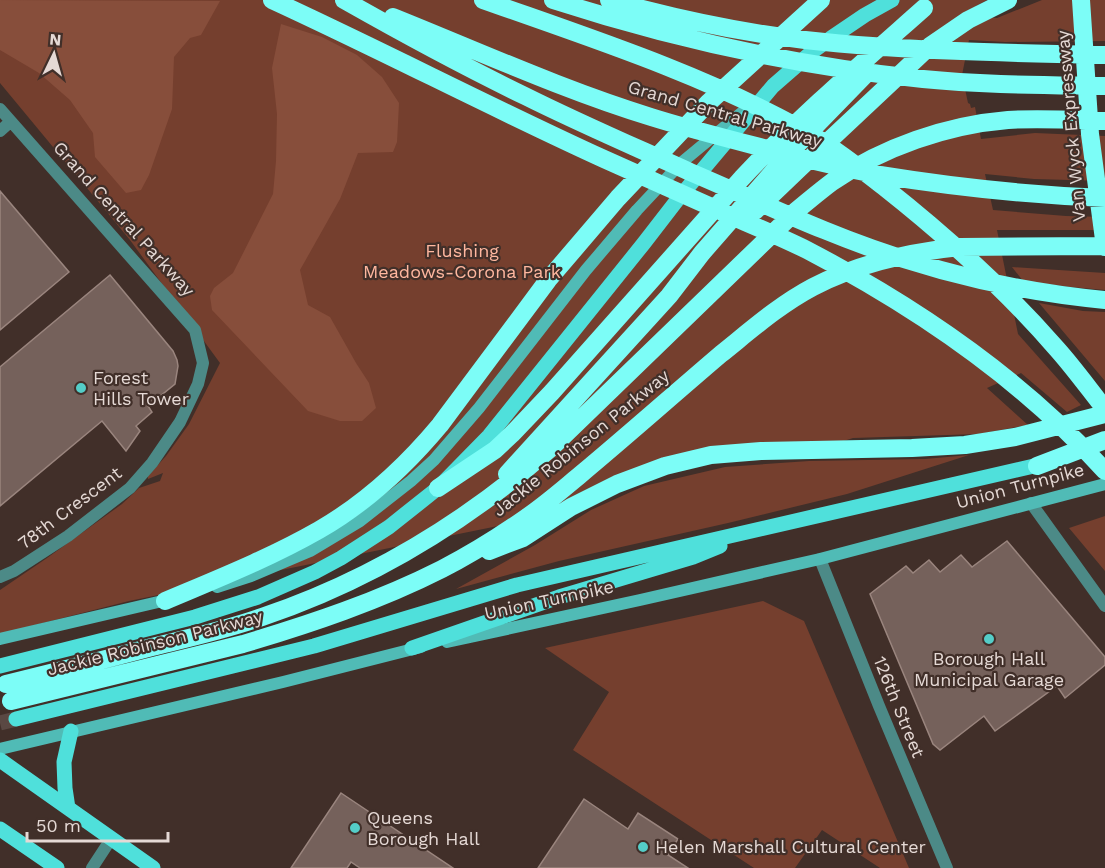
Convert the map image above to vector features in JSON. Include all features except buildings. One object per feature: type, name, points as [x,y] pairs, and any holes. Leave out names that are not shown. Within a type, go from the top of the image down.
[{"type":"highway","points":[[272,0],[603,158],[805,249],[877,288],[940,328],[1000,372],[1065,429],[1105,471]]},
{"type":"highway","points":[[344,0],[422,44],[569,117],[824,230],[960,276],[1019,289],[1105,300]]},
{"type":"highway","name":"Grand Central Parkway","points":[[351,0],[624,108],[711,134],[819,162],[877,174],[944,184],[1105,198]]},
{"type":"highway","points":[[483,0],[681,72],[739,98],[820,140],[909,206],[968,258],[1056,348],[1105,409]]},
{"type":"highway","points":[[553,0],[618,20],[733,49],[845,69],[935,80],[1105,86]]},
{"type":"highway","points":[[609,0],[735,29],[813,40],[958,52],[1105,55]]},
{"type":"highway","points":[[165,601],[275,553],[320,530],[355,507],[389,480],[440,425],[548,280],[659,153],[708,102],[821,0]]},
{"type":"highway","points":[[475,508],[669,296],[801,167],[930,46],[968,20],[1008,0]]},
{"type":"highway","name":"Van Wyck Expressway","points":[[1081,0],[1090,134],[1105,246]]},
{"type":"highway","points":[[669,296],[702,253],[793,149],[888,52],[927,4]]},
{"type":"highway","points":[[438,488],[495,450],[512,434],[768,150],[927,4]]},
{"type":"highway","points":[[475,508],[504,488],[551,448],[776,230],[833,182],[886,152],[957,128],[1030,119],[1105,121]]},
{"type":"highway","points":[[1024,246],[1105,246]]},
{"type":"highway","points":[[1024,246],[1105,258]]},
{"type":"highway","name":"Jackie Robinson Parkway","points":[[475,508],[362,577],[293,606],[8,692],[265,637],[345,611],[408,585],[443,569],[530,516],[748,332],[792,299],[815,286],[848,272],[910,253],[960,247],[1024,246]]},
{"type":"highway","points":[[443,569],[523,538],[571,507],[617,484],[665,466],[711,455],[761,451],[954,446],[1015,437],[1105,414]]},
{"type":"highway","points":[[1037,465],[1105,440]]},
{"type":"main road","points":[[0,639],[165,601],[251,576],[310,551],[360,521],[434,460],[479,408],[619,230],[681,163],[812,52],[865,15],[892,0]]},
{"type":"main road","points":[[0,666],[195,617],[258,597],[289,585],[341,558],[388,527],[438,488],[489,436],[678,199],[773,86]]},
{"type":"main road","name":"Union Turnpike","points":[[16,719],[314,646],[517,585],[1105,450]]},
{"type":"main road","name":"Union Turnpike","points":[[0,749],[283,682],[412,648],[820,559],[1105,484]]},
{"type":"main road","points":[[412,648],[569,594],[693,557],[764,529]]},
{"type":"main road","points":[[68,807],[64,762],[71,731]]},
{"type":"main road","points":[[0,760],[153,868]]},
{"type":"main road","points":[[0,829],[57,868]]},
{"type":"street","name":"Grand Central Parkway","points":[[0,109],[195,330],[203,363]]},
{"type":"street","points":[[0,131],[10,122]]},
{"type":"street","name":"78th Crescent","points":[[0,577],[14,571],[68,536],[130,489],[152,463],[180,422],[198,384],[203,363]]},
{"type":"street","points":[[1031,503],[1105,606]]},
{"type":"street","name":"126th Street","points":[[820,559],[947,868]]},
{"type":"street","points":[[92,868],[111,839]]},
{"type":"green space","name":"Flushing Meadows-Corona Park","points":[[0,0],[987,0],[976,6],[974,16],[997,18],[1042,0],[1105,0],[1105,41],[969,40],[962,75],[968,103],[971,108],[975,107],[981,139],[1035,133],[1105,136],[1105,181],[1034,179],[985,174],[993,210],[1105,217],[1105,230],[997,230],[1018,334],[1081,405],[1067,412],[1021,373],[987,388],[1028,425],[979,434],[853,438],[831,445],[656,471],[498,526],[129,601],[0,634],[0,590],[122,504],[139,488],[160,481],[163,473],[148,479],[148,476],[189,424],[220,363],[130,240],[0,83]]},
{"type":"green space","points":[[1012,267],[1105,273],[1105,290],[1023,281]]},
{"type":"green space","points":[[1039,303],[1083,311],[1105,312],[1105,381]]},
{"type":"green space","points":[[969,455],[847,494],[559,561],[456,589],[535,545],[591,510],[644,486],[725,467],[809,461],[925,459]]},
{"type":"green space","points":[[1105,516],[1105,571],[1069,528]]},
{"type":"green space","points":[[763,601],[804,621],[909,868],[880,868],[822,830],[795,868],[754,868],[573,750],[609,692],[545,648]]},
{"type":"shaded area","points":[[0,0],[220,1],[201,35],[190,38],[174,57],[172,109],[149,175],[141,190],[126,193],[95,157],[93,133],[70,100],[39,73],[0,50]]},
{"type":"shaded area","points":[[281,24],[322,37],[357,55],[382,77],[399,103],[397,142],[393,152],[358,153],[340,199],[300,270],[308,305],[330,317],[369,383],[376,408],[362,421],[340,421],[308,411],[212,310],[210,296],[214,288],[233,273],[273,194],[277,114],[272,68]]},
{"type":"tunnel","points":[[0,723],[16,719]]},
{"type":"place","name":"Forest Hills Tower","points":[[81,388]]},
{"type":"place","name":"Borough Hall Municipal Garage","points":[[989,639]]},
{"type":"place","name":"Queens Borough Hall","points":[[355,828]]},
{"type":"place","name":"Helen Marshall Cultural Center","points":[[643,847]]}]
